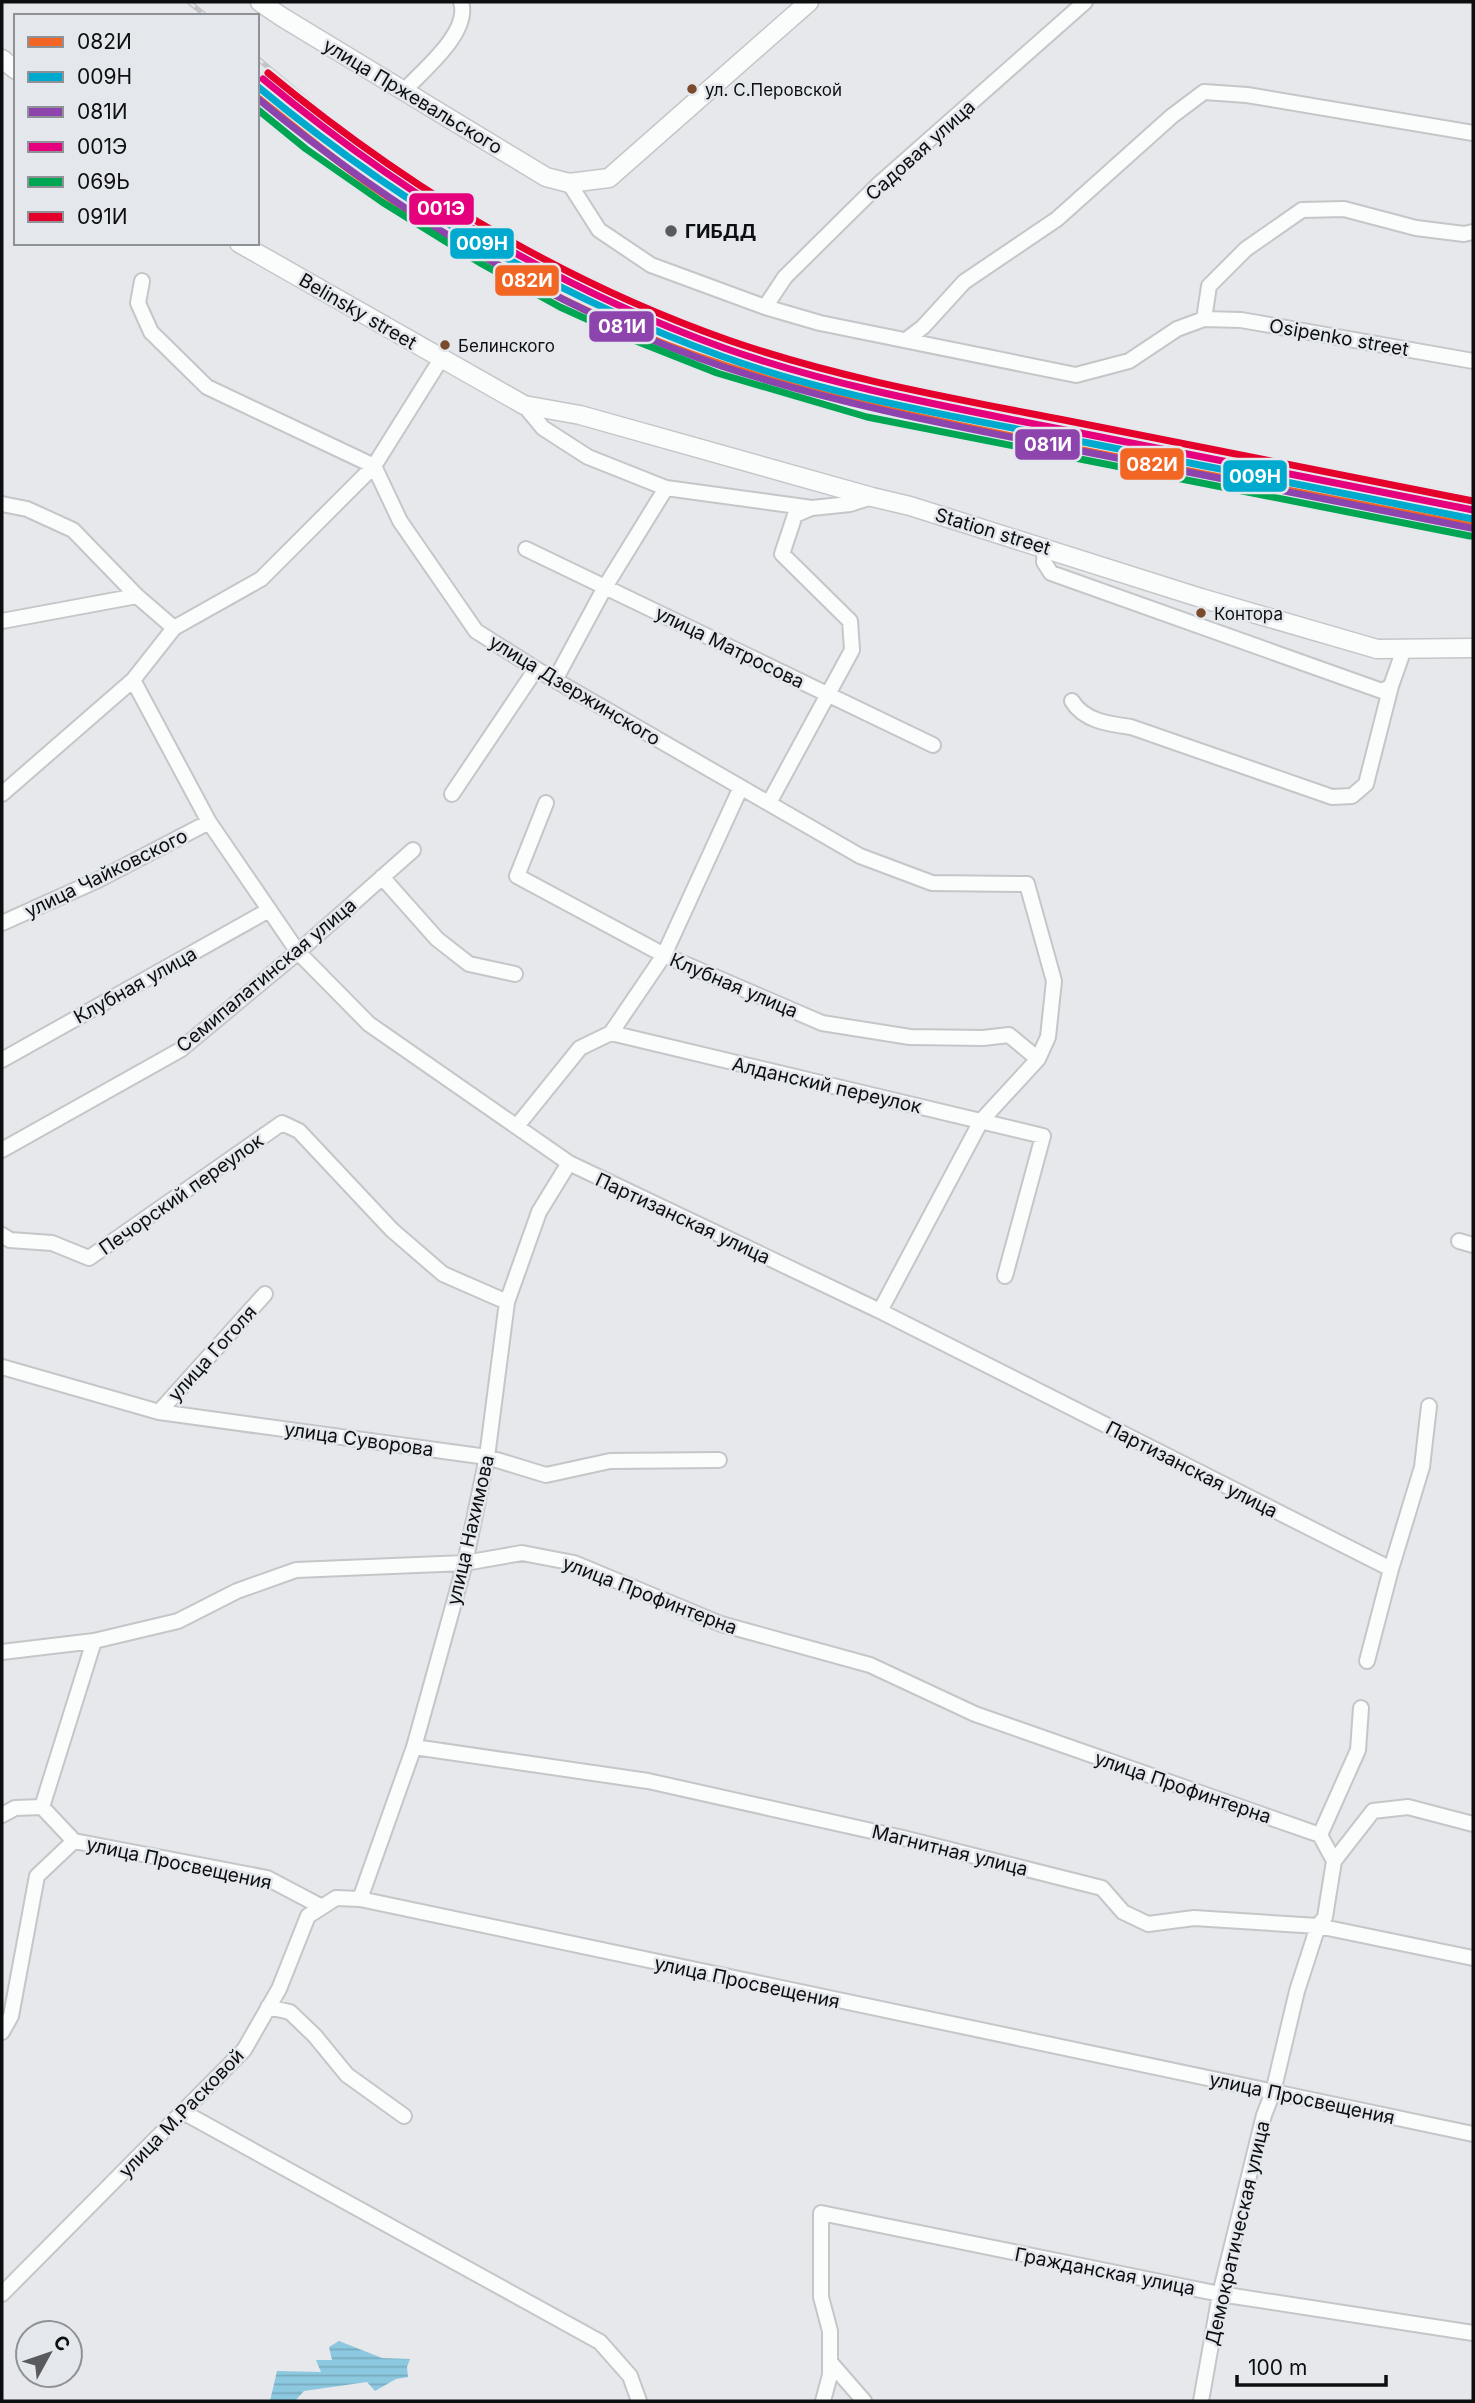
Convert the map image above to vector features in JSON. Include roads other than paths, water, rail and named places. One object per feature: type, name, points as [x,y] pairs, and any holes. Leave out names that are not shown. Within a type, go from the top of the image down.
[{"type":"main road","name":"улица Пржевальского","points":[[260,2],[546,177],[569,183]]},
{"type":"main road","points":[[569,183],[609,178],[809,2]]},
{"type":"main road","name":"Belinsky street","points":[[242,245],[518,403]]},
{"type":"main road","name":"Station street","points":[[518,403],[580,415],[910,506],[1201,598],[1377,649],[1473,648]]},
{"type":"street","points":[[404,90],[453,39],[464,10],[461,2]]},
{"type":"street","name":"Садовая улица","points":[[765,307],[785,277],[879,184],[1085,2]]},
{"type":"street","points":[[906,340],[923,327],[964,282],[1056,219],[1172,116],[1204,92],[1247,95],[1473,133]]},
{"type":"street","points":[[569,183],[599,230],[651,265],[765,307],[820,323],[1076,375],[1129,361],[1177,329],[1204,318],[1209,286],[1246,249],[1302,210],[1344,209],[1416,228],[1464,234],[1473,232]]},
{"type":"street","points":[[142,281],[138,303],[150,332],[207,387],[374,466]]},
{"type":"street","name":"Osipenko street","points":[[1204,318],[1241,320],[1473,361]]},
{"type":"street","points":[[2,794],[133,680],[174,628],[261,579],[374,466],[441,359]]},
{"type":"street","points":[[518,403],[543,428],[588,457],[666,488],[812,508],[850,504],[872,497]]},
{"type":"street","name":"улица Дзержинского","points":[[374,466],[400,521],[476,631],[536,669],[860,856],[932,883],[1027,884],[1054,981],[1048,1037],[1038,1059]]},
{"type":"street","points":[[555,680],[605,587],[666,488]]},
{"type":"street","points":[[2,504],[27,509],[74,530],[137,596],[174,628]]},
{"type":"street","points":[[769,803],[852,650],[850,621],[782,554],[795,515],[812,508]]},
{"type":"street","points":[[1045,547],[1044,562],[1051,572],[1381,691],[1391,686]]},
{"type":"street","name":"улица Матросова","points":[[526,549],[933,745]]},
{"type":"street","points":[[2,621],[137,596]]},
{"type":"street","points":[[1072,701],[1076,708],[1100,722],[1130,727],[1332,797],[1352,796],[1366,784],[1391,686],[1404,649]]},
{"type":"street","points":[[452,794],[536,669]]},
{"type":"street","name":"Партизанская улица","points":[[133,680],[209,822],[269,910],[298,952],[369,1024],[569,1163],[880,1311],[1391,1569]]},
{"type":"street","points":[[517,1126],[580,1048],[611,1033],[664,955],[741,787]]},
{"type":"street","name":"Клубная улица","points":[[546,803],[517,876],[664,955],[822,1023],[910,1037],[983,1038],[1009,1035],[1038,1059]]},
{"type":"street","name":"улица Чайковского","points":[[2,923],[98,880],[209,822]]},
{"type":"street","name":"Семипалатинская улица","points":[[2,1150],[180,1050],[298,952],[413,850]]},
{"type":"street","points":[[382,877],[437,939],[470,964],[515,974]]},
{"type":"street","name":"Клубная улица","points":[[2,1060],[269,910]]},
{"type":"street","name":"Алданский переулок","points":[[611,1033],[1044,1136],[1005,1276]]},
{"type":"street","points":[[880,1311],[981,1121],[1038,1059]]},
{"type":"street","name":"Печорский переулок","points":[[2,1235],[10,1240],[52,1242],[89,1258],[282,1123],[299,1131],[392,1230],[443,1274],[507,1302]]},
{"type":"street","name":"улица Нахимова","points":[[360,1899],[414,1747],[465,1563],[487,1457],[507,1302],[539,1212],[569,1163]]},
{"type":"street","name":"улица Гоголя","points":[[159,1412],[265,1294]]},
{"type":"street","name":"улица Суворова","points":[[2,1367],[159,1412],[487,1457],[546,1475],[610,1461],[719,1460]]},
{"type":"street","points":[[1367,1661],[1422,1467],[1429,1406]]},
{"type":"street","name":"улица Профинтерна","points":[[2,1652],[94,1641],[178,1620],[237,1591],[296,1570],[465,1563],[522,1553],[574,1563],[721,1624],[870,1665],[975,1714],[1320,1835]]},
{"type":"street","points":[[2,1815],[15,1808],[42,1807],[94,1641]]},
{"type":"street","points":[[1361,1708],[1358,1750],[1320,1835],[1334,1861],[1373,1811],[1408,1807],[1473,1824]]},
{"type":"street","name":"Магнитная улица","points":[[414,1747],[648,1781],[903,1838],[1102,1888],[1123,1912],[1148,1924],[1194,1918],[1318,1926],[1473,1958]]},
{"type":"street","name":"улица Просвещения","points":[[42,1807],[74,1841],[267,1878],[322,1907],[335,1898],[360,1899],[1473,2134]]},
{"type":"street","points":[[2,2032],[10,2016],[37,1876],[74,1841]]},
{"type":"street","name":"Демократическая улица","points":[[1201,2401],[1220,2294],[1264,2115],[1273,2092],[1297,1992],[1318,1926],[1325,1917],[1334,1861]]},
{"type":"street","name":"улица М.Расковой","points":[[2,2294],[244,2050],[279,1989],[308,1916],[322,1907]]},
{"type":"street","points":[[268,2007],[290,2012],[315,2036],[347,2075],[404,2116]]},
{"type":"street","points":[[183,2112],[600,2342],[630,2376],[639,2401]]},
{"type":"street","name":"Гражданская улица","points":[[830,2362],[830,2331],[821,2297],[821,2213],[1220,2294],[1473,2333]]},
{"type":"street","points":[[823,2401],[830,2375],[830,2362]]},
{"type":"street","points":[[830,2362],[864,2401]]},
{"type":"water","points":[[339,2341],[382,2358],[410,2359],[408,2377],[396,2379],[375,2391],[367,2382],[304,2391],[295,2401],[270,2401],[277,2371],[321,2372],[316,2360],[332,2360],[329,2347]]},
{"type":"railway","points":[[189,2],[204,14]]},
{"type":"railway","points":[[259,60],[375,154],[469,214],[620,293],[724,336],[812,367],[923,395],[1473,509]]},
{"type":"place","name":"ул. С.Перовской","points":[[692,89]]},
{"type":"place","name":"ГИБДД","points":[[671,231]]},
{"type":"place","name":"Белинского","points":[[445,345]]},
{"type":"place","name":"Контора","points":[[1201,613]]}]
